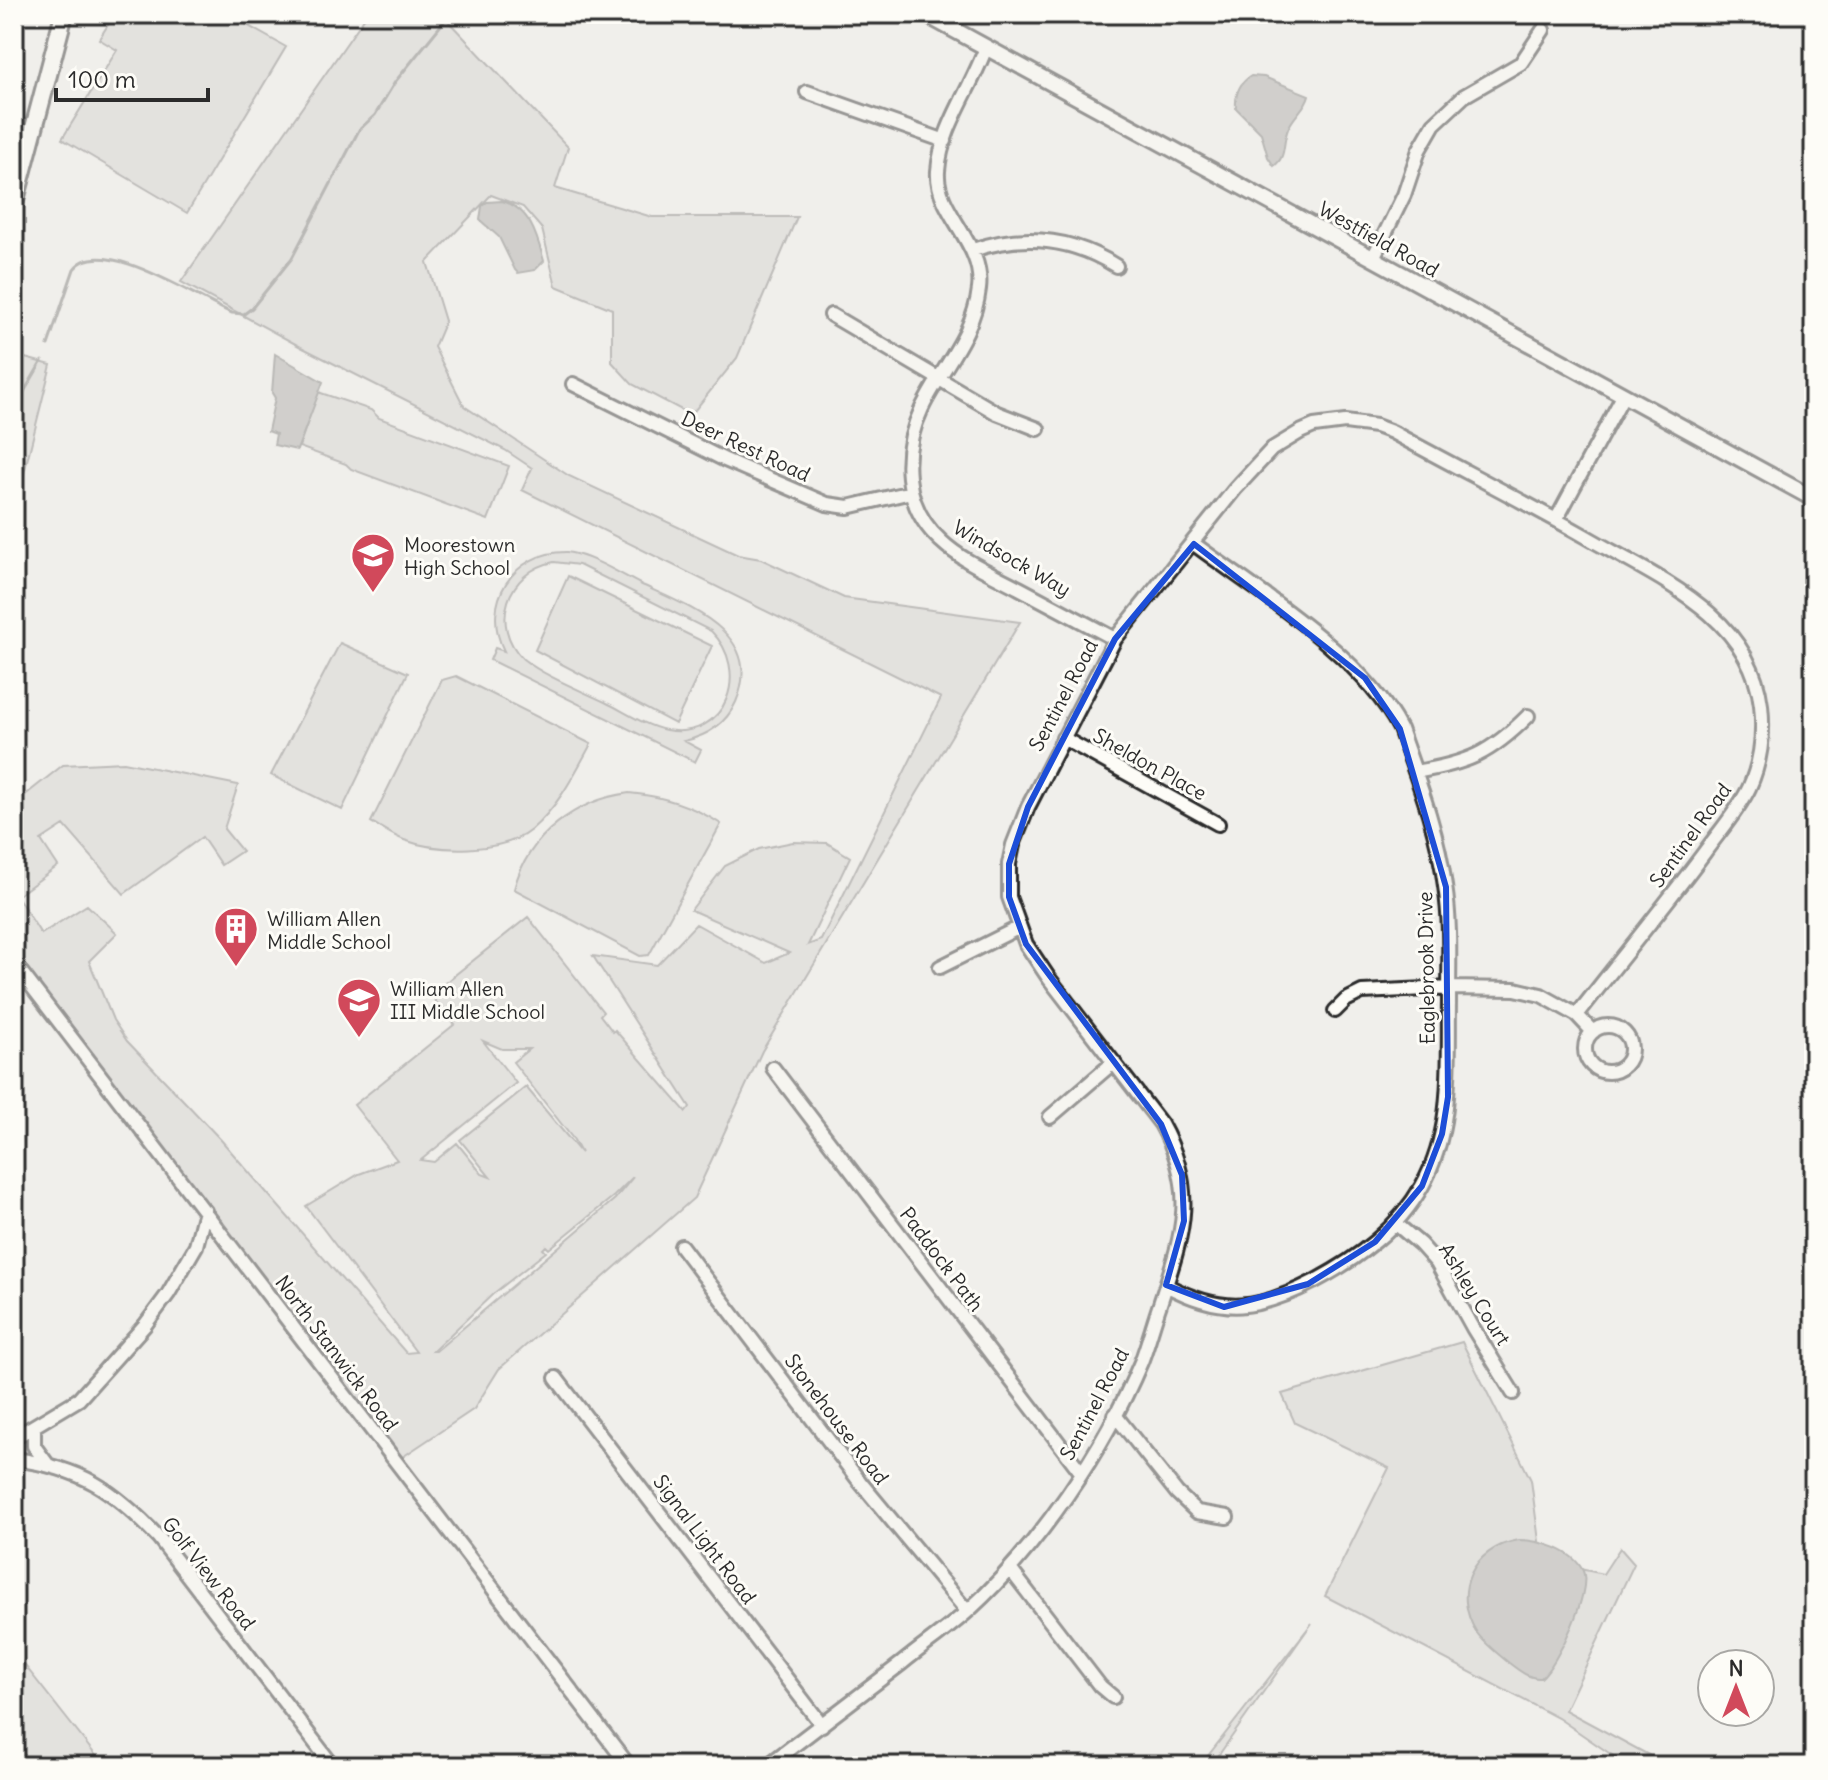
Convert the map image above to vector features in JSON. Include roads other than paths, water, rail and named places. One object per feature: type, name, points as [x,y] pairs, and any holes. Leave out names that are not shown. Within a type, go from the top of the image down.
[{"type":"main road","points":[[14,204],[64,14]]},
{"type":"street","name":"Westfield Road","points":[[925,14],[1814,499]]},
{"type":"street","points":[[1373,258],[1404,195],[1419,150],[1434,124],[1464,96],[1521,63],[1543,30]]},
{"type":"street","name":"Windsock Way","points":[[986,47],[945,141],[937,172],[941,194],[973,250],[980,279],[976,311],[911,435],[907,463],[911,492],[922,518],[941,542],[984,570],[1115,639]]},
{"type":"street","points":[[807,92],[945,141]]},
{"type":"street","points":[[973,250],[1024,238],[1053,240],[1080,247],[1116,266]]},
{"type":"street","points":[[831,315],[997,413],[1038,429]]},
{"type":"street","name":"Deer Rest Road","points":[[573,384],[725,460],[827,504],[848,507],[911,492]]},
{"type":"street","points":[[1556,520],[1623,396]]},
{"type":"street","name":"Sentinel Road","points":[[767,1766],[967,1611],[1010,1569],[1043,1531],[1081,1472],[1115,1415],[1141,1361],[1184,1221],[1182,1175],[1161,1124],[1048,977],[1018,928],[1009,897],[1009,864],[1028,807],[1115,639],[1235,489],[1272,449],[1300,432],[1314,426],[1345,422],[1376,426],[1392,432],[1689,596],[1715,617],[1751,665],[1763,723],[1760,754],[1742,800],[1688,875],[1577,1015]]},
{"type":"street","name":"Eaglebrook Drive","points":[[1166,1285],[1190,1298],[1224,1307],[1240,1307],[1273,1299],[1344,1266],[1395,1223],[1422,1186],[1442,1134],[1448,1097],[1446,887],[1436,836],[1392,713],[1365,678],[1319,637],[1194,544]]},
{"type":"street","points":[[1415,772],[1448,766],[1487,753],[1528,716]]},
{"type":"street","name":"Sheldon Place","points":[[1063,738],[1218,824]]},
{"type":"street","points":[[940,967],[1018,928]]},
{"type":"street","name":"North Stanwick Road","points":[[14,963],[629,1766]]},
{"type":"street","points":[[1335,1011],[1346,1000],[1362,992],[1515,989],[1541,995],[1577,1015],[1593,1032]]},
{"type":"street","points":[[1050,1117],[1114,1062]]},
{"type":"street","name":"Paddock Path","points":[[773,1068],[1081,1472]]},
{"type":"street","points":[[14,1438],[79,1399],[145,1325],[168,1294],[196,1246],[205,1211]]},
{"type":"street","name":"Ashley Court","points":[[1395,1223],[1437,1263],[1513,1393]]},
{"type":"street","name":"Stonehouse Road","points":[[681,1246],[860,1482],[967,1611]]},
{"type":"street","name":"Signal Light Road","points":[[556,1378],[822,1725]]},
{"type":"street","points":[[1115,1415],[1177,1493],[1197,1512],[1227,1517]]},
{"type":"street","points":[[34,1426],[34,1446],[48,1465]]},
{"type":"street","name":"Golf View Road","points":[[14,1459],[85,1476],[110,1491],[135,1512],[159,1538],[333,1766]]},
{"type":"street","points":[[1010,1569],[1100,1686],[1113,1697]]},
{"type":"waterway","points":[[48,345],[74,269],[87,260],[127,263],[232,313],[244,314],[252,308],[292,258],[359,130],[375,115],[395,82],[450,14]]},
{"type":"waterway","points":[[14,415],[42,361]]},
{"type":"place","name":"Moorestown High School","points":[[373,594]]},
{"type":"place","name":"William Allen Middle School","points":[[236,968]]},
{"type":"place","name":"William Allen III Middle School","points":[[359,1039]]}]
